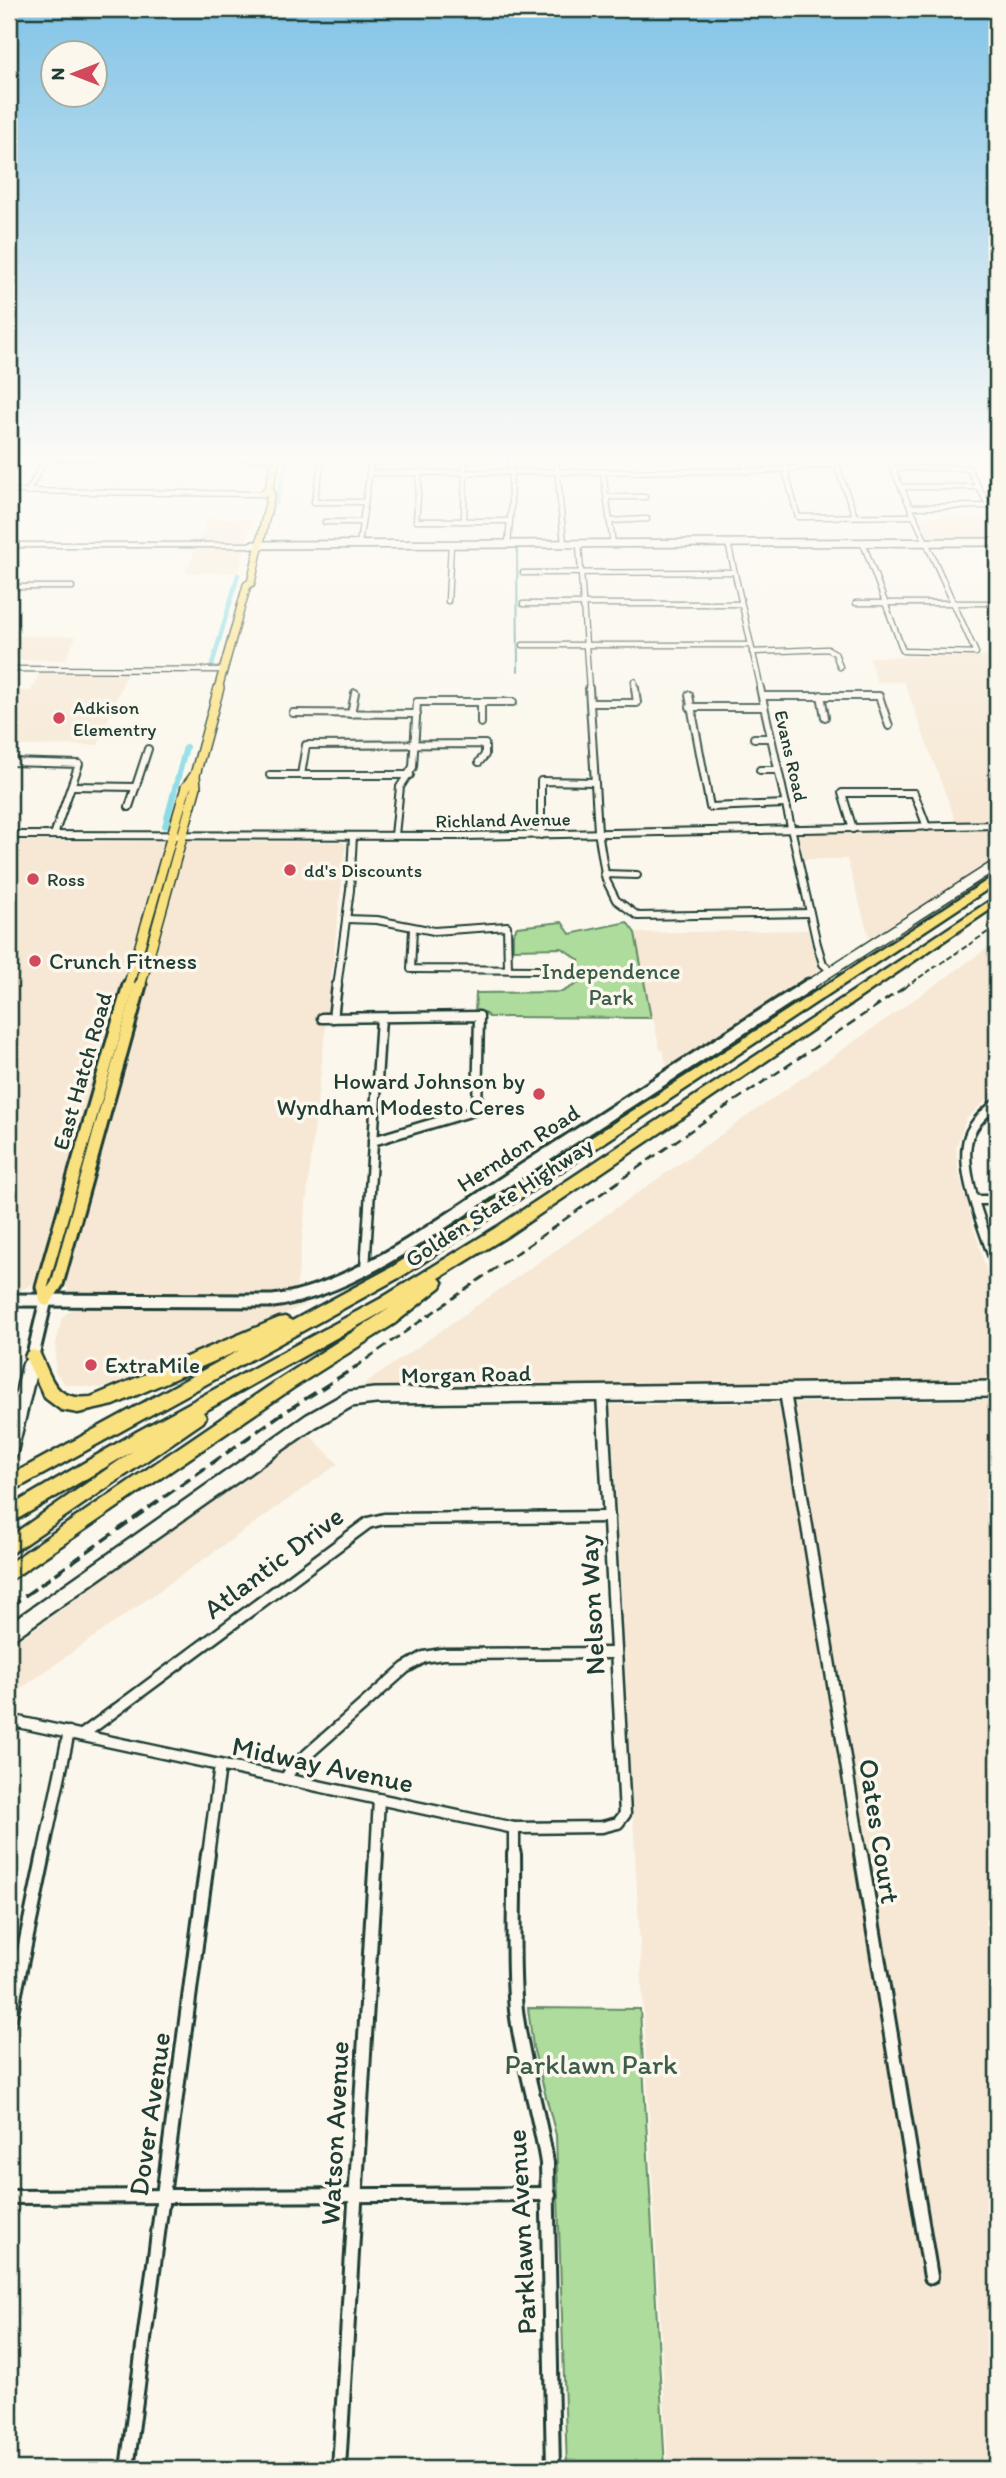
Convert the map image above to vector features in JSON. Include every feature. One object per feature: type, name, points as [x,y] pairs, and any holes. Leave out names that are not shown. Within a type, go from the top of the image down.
[{"type":"highway","name":"Golden State Highway","points":[[12,1482],[356,1295],[438,1246],[997,878]]},
{"type":"highway","name":"Golden State Highway","points":[[9,1516],[144,1436],[386,1303],[503,1231],[997,900]]},
{"type":"highway","points":[[9,1573],[287,1383],[388,1319],[503,1231]]},
{"type":"highway","points":[[33,1356],[45,1389],[51,1396],[70,1405],[96,1404],[356,1295]]},
{"type":"highway","points":[[9,1547],[300,1350]]},
{"type":"main road","name":"East Hatch Road","points":[[46,1300],[42,1287],[177,835],[196,787],[195,775],[247,585],[244,583],[248,572]]},
{"type":"street","points":[[448,601],[450,572]]},
{"type":"street","points":[[523,573],[734,572]]},
{"type":"street","name":"Evans Road","points":[[734,572],[821,960],[831,971]]},
{"type":"street","points":[[874,572],[899,643],[906,653],[976,653],[940,572]]},
{"type":"street","points":[[581,573],[604,874],[620,905],[638,916],[810,913]]},
{"type":"street","points":[[9,587],[72,587]]},
{"type":"street","points":[[856,603],[997,603]]},
{"type":"street","points":[[523,604],[741,604]]},
{"type":"street","points":[[523,645],[825,649],[835,653],[841,667]]},
{"type":"street","points":[[9,669],[224,670]]},
{"type":"street","points":[[590,703],[636,703],[634,681]]},
{"type":"street","points":[[351,714],[355,693]]},
{"type":"street","points":[[689,695],[710,807],[786,804]]},
{"type":"street","points":[[762,695],[878,696],[889,726]]},
{"type":"street","points":[[821,695],[825,717]]},
{"type":"street","points":[[395,835],[400,787],[413,767],[417,702],[513,702]]},
{"type":"street","points":[[481,702],[481,723]]},
{"type":"street","points":[[690,707],[764,707]]},
{"type":"street","points":[[293,713],[416,714]]},
{"type":"street","points":[[754,738],[771,738]]},
{"type":"street","points":[[301,775],[306,745],[485,744],[485,755],[479,762]]},
{"type":"street","points":[[129,807],[148,749]]},
{"type":"street","points":[[10,764],[77,763],[79,767],[54,835]]},
{"type":"street","points":[[760,770],[778,770]]},
{"type":"street","points":[[270,775],[410,775]]},
{"type":"street","points":[[541,835],[541,781],[595,782]]},
{"type":"street","points":[[72,786],[136,787]]},
{"type":"street","points":[[853,829],[842,793],[914,793],[927,827]]},
{"type":"street","name":"Richland Avenue","points":[[9,835],[600,835],[997,825]]},
{"type":"street","points":[[333,1018],[346,919],[353,836]]},
{"type":"street","name":"Herndon Road","points":[[9,1300],[285,1300],[322,1290],[365,1269],[509,1180],[997,863]]},
{"type":"street","points":[[604,874],[637,874]]},
{"type":"street","points":[[346,919],[386,921],[413,929],[445,931],[507,926],[508,970]]},
{"type":"street","points":[[413,929],[411,969],[538,970]]},
{"type":"street","points":[[322,1017],[479,1016],[477,1110],[373,1141]]},
{"type":"street","points":[[365,1269],[381,1018]]},
{"type":"street","points":[[997,1103],[977,1122],[967,1147],[967,1166],[997,1268]]},
{"type":"street","points":[[977,1200],[997,1200]]},
{"type":"street","name":"East Hatch Road","points":[[9,1453],[46,1300]]},
{"type":"street","name":"Morgan Road","points":[[9,1633],[311,1421],[343,1402],[374,1396],[997,1389]]},
{"type":"street","name":"Oates Court","points":[[785,1391],[931,2277]]},
{"type":"street","name":"Nelson Way","points":[[602,1394],[625,1814]]},
{"type":"street","name":"Atlantic Drive","points":[[82,1735],[368,1523],[384,1519],[609,1517]]},
{"type":"street","points":[[285,1779],[293,1767],[405,1668],[424,1657],[442,1654],[616,1653]]},
{"type":"street","name":"Midway Avenue","points":[[9,1720],[514,1828],[602,1827],[618,1823],[625,1814]]},
{"type":"street","points":[[9,2022],[69,1732]]},
{"type":"street","name":"Dover Avenue","points":[[127,2469],[220,1766]]},
{"type":"street","name":"Watson Avenue","points":[[338,2469],[379,1799]]},
{"type":"street","name":"Parklawn Avenue","points":[[514,1828],[516,2007],[521,2043],[545,2137],[549,2194],[553,2469]]},
{"type":"street","points":[[9,2197],[549,2194]]},
{"type":"shaded area","points":[[187,572],[238,572],[238,572]]},
{"type":"shaded area","points":[[9,636],[76,636],[66,660],[9,660]]},
{"type":"shaded area","points":[[997,656],[997,821],[956,822],[904,682],[877,682],[869,657]]},
{"type":"shaded area","name":"Adkison Elementry","points":[[39,673],[127,673],[98,745],[9,746],[9,691],[31,691]]},
{"type":"shaded area","points":[[997,828],[997,858],[870,940],[847,859],[804,859],[799,836],[803,833]]},
{"type":"shaded area","points":[[10,841],[342,842],[346,845],[296,1293],[74,1294],[69,1292],[67,1287],[34,1283],[19,1291],[9,1291]]},
{"type":"shaded area","points":[[808,930],[820,974],[668,1071],[651,1018],[635,933]]},
{"type":"shaded area","points":[[988,948],[997,956],[997,1090],[966,1119],[956,1148],[959,1174],[997,1309],[997,1381],[613,1388],[594,1386],[591,1389],[346,1397]]},
{"type":"shaded area","points":[[310,1303],[120,1383],[101,1388],[65,1384],[55,1372],[56,1344],[62,1317],[74,1308],[283,1308]]},
{"type":"shaded area","points":[[997,1400],[997,2469],[668,2469],[611,1405]]},
{"type":"shaded area","points":[[308,1433],[338,1464],[9,1697],[9,1647]]},
{"type":"green space","name":"Independence Park","points":[[562,922],[570,934],[627,922],[635,933],[651,1018],[489,1017],[475,1012],[476,993],[562,992],[579,983],[579,960],[562,948],[513,949],[513,934],[517,927]]},
{"type":"green space","name":"Parklawn Park","points":[[528,2008],[640,2009],[665,2469],[567,2469],[556,2135],[533,2047]]},
{"type":"waterway","points":[[517,572],[518,671]]},
{"type":"waterway","points":[[212,665],[238,575]]},
{"type":"waterway","points":[[165,826],[186,747]]},
{"type":"railway","points":[[906,986],[997,926]]},
{"type":"railway","points":[[355,1367],[693,1129],[906,986]]},
{"type":"railway","points":[[9,1607],[280,1415],[355,1367]]},
{"type":"place","name":"Adkison Elementry","points":[[59,718]]},
{"type":"place","name":"dd's Discounts","points":[[290,870]]},
{"type":"place","name":"Ross","points":[[33,879]]},
{"type":"place","name":"Crunch Fitness","points":[[35,961]]},
{"type":"place","name":"Howard Johnson by Wyndham Modesto Ceres","points":[[539,1094]]},
{"type":"place","name":"ExtraMile","points":[[91,1365]]}]
